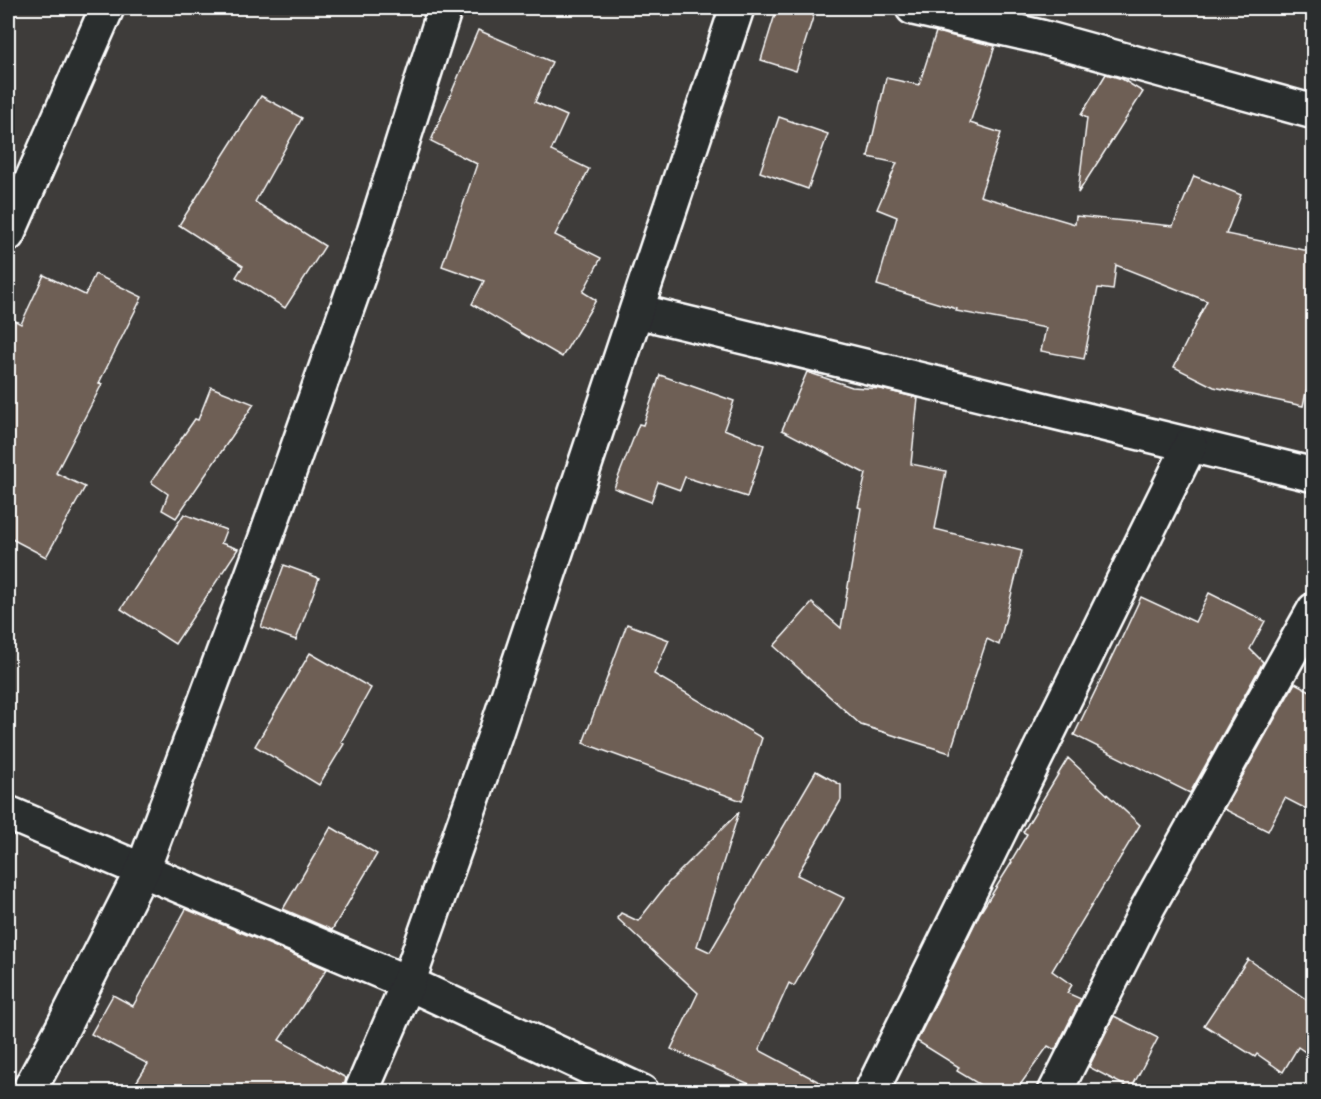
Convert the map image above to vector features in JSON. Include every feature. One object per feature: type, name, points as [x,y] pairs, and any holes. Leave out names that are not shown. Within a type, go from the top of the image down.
[{"type":"street","points":[[8,234],[107,8]]},
{"type":"street","points":[[28,1092],[143,869],[265,540],[374,232],[445,8]]},
{"type":"street","points":[[361,1092],[408,983],[495,735],[737,8]]},
{"type":"street","points":[[913,8],[1041,37],[1314,112]]},
{"type":"street","points":[[637,311],[1314,475]]},
{"type":"street","points":[[871,1092],[1190,444]]},
{"type":"street","points":[[1055,1092],[1148,907],[1314,610]]},
{"type":"street","points":[[8,813],[408,983],[642,1092]]},
{"type":"building","points":[[777,8],[816,8],[796,71],[761,60]]},
{"type":"building","points":[[478,30],[552,62],[535,102],[567,116],[551,151],[589,169],[555,235],[601,258],[583,292],[596,300],[562,357],[472,304],[484,281],[442,266],[477,164],[431,141]]},
{"type":"building","points":[[936,32],[995,46],[970,123],[1001,133],[980,196],[1075,224],[1076,216],[1173,226],[1194,176],[1241,195],[1226,234],[1314,252],[1314,356],[1303,406],[1214,387],[1174,367],[1207,301],[1116,265],[1113,290],[1098,288],[1084,359],[1041,351],[1046,328],[956,311],[957,309],[877,285],[897,217],[877,209],[897,163],[868,157],[886,78],[919,85]]},
{"type":"building","points":[[1106,74],[1122,79],[1143,92],[1078,193],[1087,118],[1081,115]]},
{"type":"building","points":[[261,96],[302,118],[255,202],[325,246],[285,308],[236,277],[243,266],[179,225]]},
{"type":"building","points":[[779,117],[828,134],[808,189],[760,172]]},
{"type":"building","points":[[95,274],[142,297],[99,383],[102,384],[56,473],[85,487],[46,557],[8,537],[8,317],[21,324],[44,275],[85,295]]},
{"type":"building","points":[[807,372],[852,387],[881,389],[918,398],[911,464],[946,471],[935,529],[1022,551],[999,645],[987,639],[950,753],[861,725],[774,646],[812,603],[841,628],[861,508],[858,507],[866,474],[782,430]]},
{"type":"building","points":[[660,375],[734,401],[724,429],[764,445],[747,497],[685,477],[680,490],[658,482],[651,502],[614,488],[639,424],[643,425]]},
{"type":"building","points":[[211,387],[254,404],[176,518],[162,510],[168,494],[151,482],[195,419],[198,420]]},
{"type":"building","points":[[184,514],[226,530],[221,543],[238,549],[175,644],[121,609]]},
{"type":"building","points":[[284,565],[319,578],[296,640],[261,627]]},
{"type":"building","points":[[1209,593],[1265,621],[1250,649],[1263,662],[1190,793],[1074,735],[1141,597],[1195,622]]},
{"type":"building","points":[[627,624],[669,640],[654,674],[762,738],[742,801],[583,743]]},
{"type":"building","points":[[310,653],[371,688],[341,742],[344,744],[319,785],[255,746]]},
{"type":"building","points":[[1295,683],[1314,693],[1314,813],[1285,798],[1268,831],[1224,809]]},
{"type":"building","points":[[1068,758],[1140,825],[1052,971],[1072,985],[1067,993],[1081,999],[1055,1050],[1048,1046],[1015,1092],[992,1092],[957,1071],[959,1067],[917,1041],[980,913],[1027,834],[1023,832]]},
{"type":"building","points":[[816,771],[841,785],[841,800],[797,875],[844,898],[794,986],[789,983],[759,1050],[836,1091],[767,1092],[671,1049],[698,993],[617,918],[621,913],[638,921],[668,883],[739,812],[697,946],[710,952]]},
{"type":"building","points":[[331,827],[377,854],[332,930],[283,909]]},
{"type":"building","points":[[186,909],[327,969],[279,1040],[346,1078],[343,1092],[130,1092],[148,1064],[91,1034],[113,995],[133,1006]]},
{"type":"building","points":[[1248,959],[1314,1005],[1314,1058],[1298,1047],[1283,1072],[1257,1054],[1255,1057],[1204,1025]]},
{"type":"building","points":[[1114,1016],[1158,1038],[1131,1089],[1089,1067]]}]
